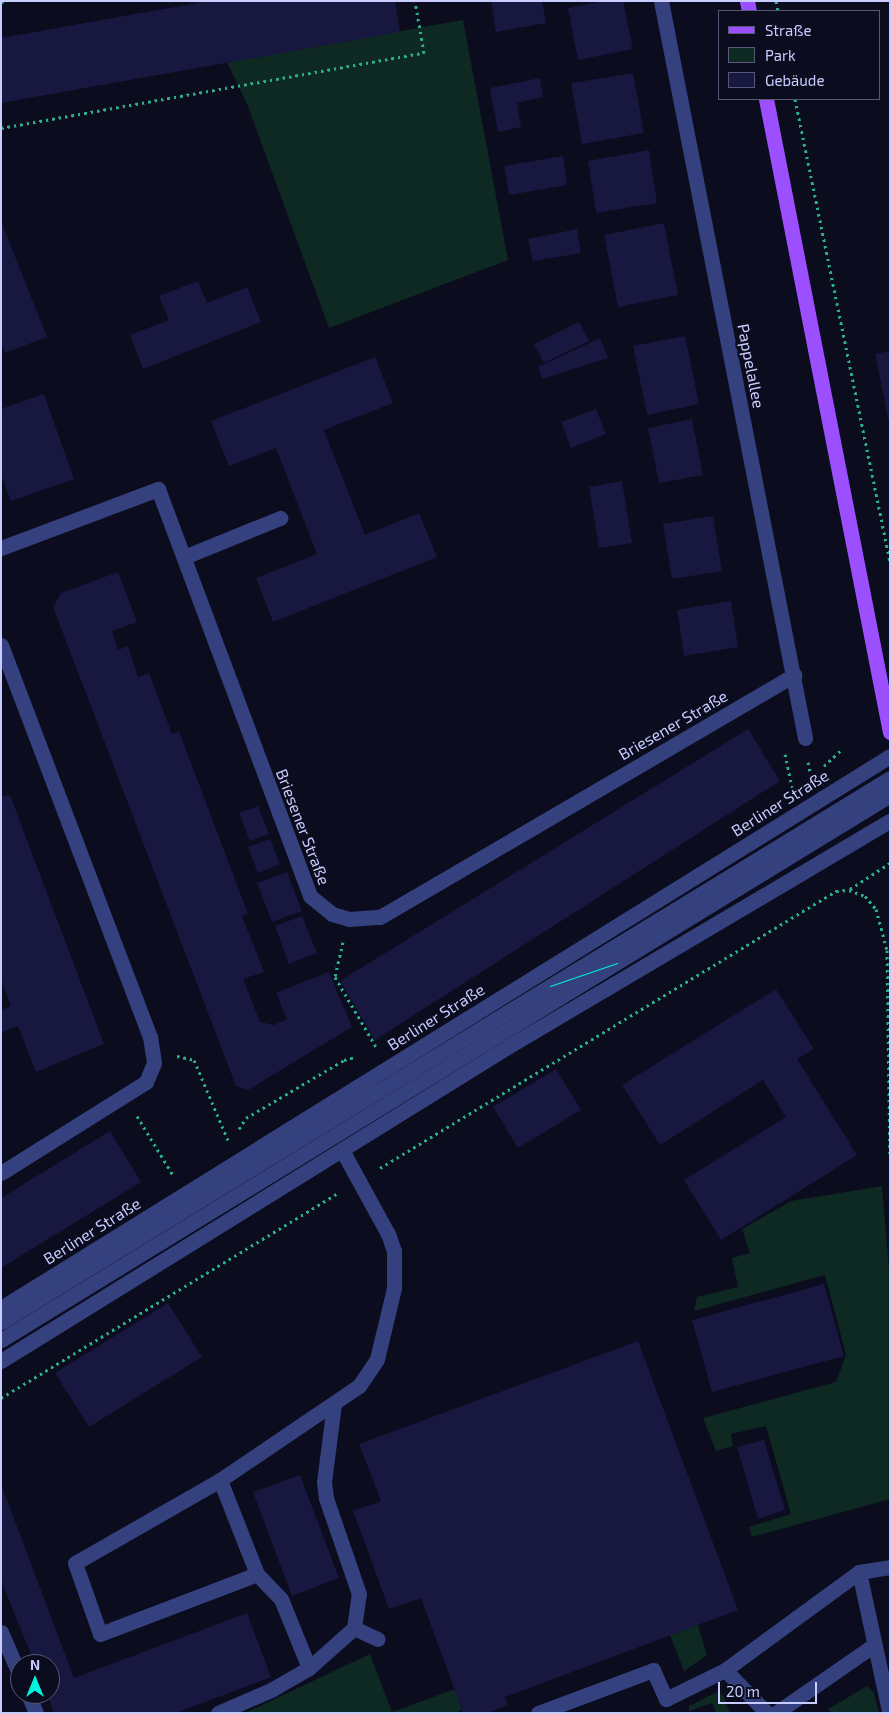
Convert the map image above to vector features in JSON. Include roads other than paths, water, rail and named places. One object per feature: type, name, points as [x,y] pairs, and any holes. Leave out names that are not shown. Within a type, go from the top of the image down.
[{"type":"main road","points":[[766,100],[890,732]]},
{"type":"street","name":"Pappelallee","points":[[661,1],[805,738]]},
{"type":"street","name":"Briesener Straße","points":[[1,548],[158,489],[310,896],[332,914],[349,919],[380,917],[794,675]]},
{"type":"street","points":[[184,557],[280,518]]},
{"type":"street","points":[[1,645],[153,1051],[152,1074],[146,1082],[1,1173]]},
{"type":"street","name":"Berliner Straße","points":[[1,1308],[890,756]]},
{"type":"street","points":[[1,1322],[890,778]]},
{"type":"street","points":[[1,1340],[890,795]]},
{"type":"street","points":[[1,1361],[509,1046],[890,821]]},
{"type":"street","points":[[258,1574],[100,1634],[75,1563],[220,1480],[334,1404],[359,1386],[377,1359],[396,1270],[388,1234],[342,1150]]},
{"type":"street","points":[[218,1713],[272,1690],[309,1668],[354,1628],[359,1594],[326,1498],[324,1482],[334,1404]]},
{"type":"street","points":[[220,1480],[258,1574],[281,1599],[309,1668]]},
{"type":"street","points":[[538,1713],[653,1670],[666,1699],[725,1670],[859,1572],[890,1567]]},
{"type":"street","points":[[859,1572],[889,1711]]},
{"type":"street","points":[[354,1628],[378,1639]]},
{"type":"street","points":[[1,1632],[10,1654]]},
{"type":"street","points":[[776,1713],[874,1645]]},
{"type":"street","points":[[725,1670],[767,1713]]},
{"type":"tram line","points":[[550,986],[617,963]]}]
